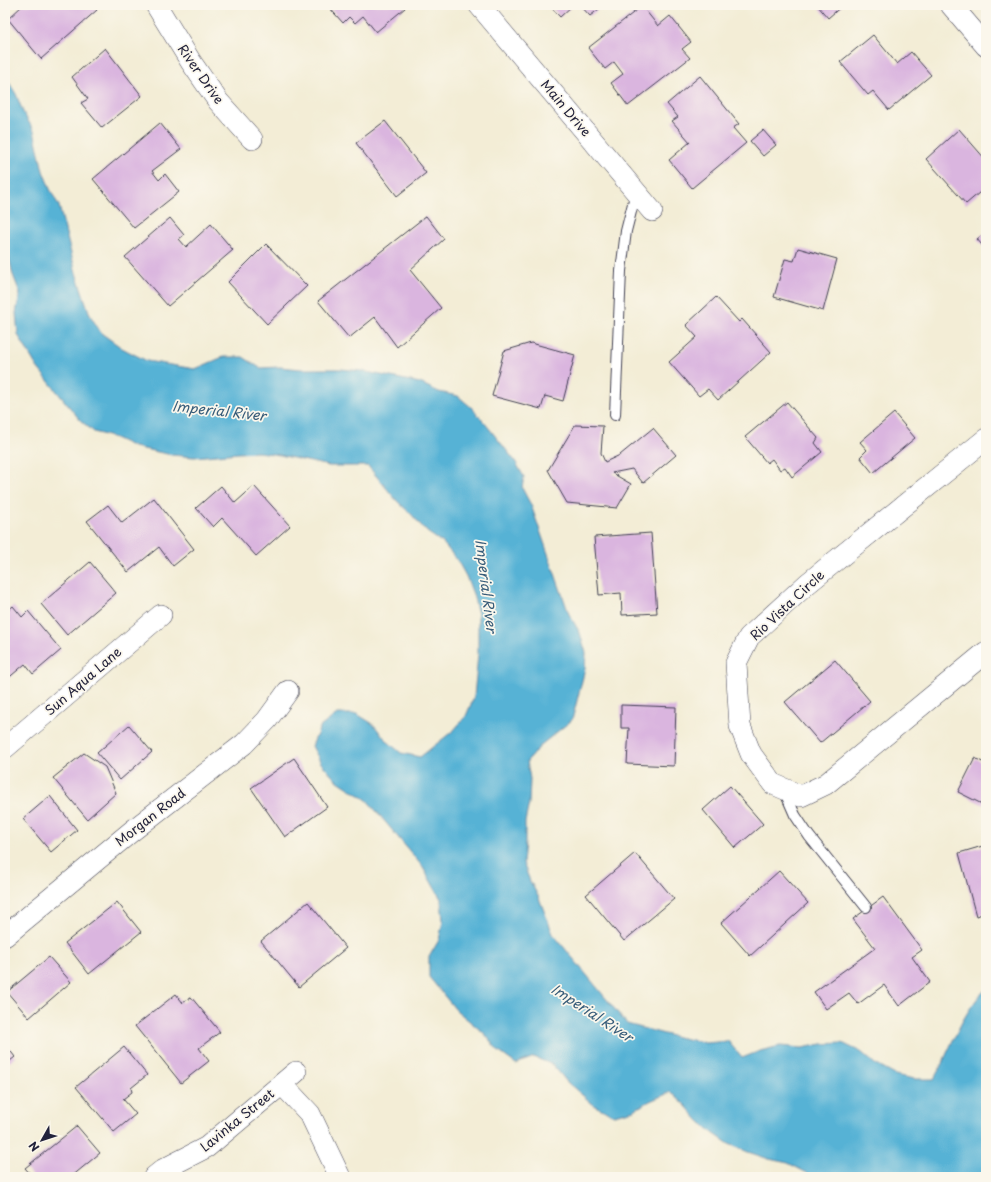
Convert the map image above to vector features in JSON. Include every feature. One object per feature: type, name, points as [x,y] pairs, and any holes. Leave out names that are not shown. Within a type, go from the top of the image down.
[{"type":"street","name":"River Drive","points":[[156,5],[191,62],[218,101],[252,139]]},
{"type":"street","name":"Main Drive","points":[[479,5],[652,211]]},
{"type":"street","points":[[951,5],[986,46]]},
{"type":"street","name":"Rio Vista Circle","points":[[986,440],[807,584],[749,637],[736,663],[740,726],[751,754],[773,784],[801,796],[826,784],[986,652]]},
{"type":"street","name":"Sun Aqua Lane","points":[[5,748],[161,615]]},
{"type":"street","name":"Morgan Road","points":[[5,936],[132,831],[244,744],[267,720],[288,691]]},
{"type":"street","name":"Lavinka Street","points":[[154,1177],[164,1169],[207,1147],[289,1078],[310,1114],[340,1177]]},
{"type":"lane","points":[[615,415],[621,271],[626,231],[636,192]]},
{"type":"lane","points":[[783,788],[795,815],[809,836],[866,907]]},
{"type":"water","name":"Imperial River","points":[[5,76],[16,94],[23,112],[34,131],[43,171],[59,206],[76,273],[90,315],[101,333],[122,348],[147,361],[195,369],[223,357],[243,357],[260,368],[280,367],[362,371],[420,383],[439,392],[458,396],[472,408],[515,461],[524,477],[522,488],[531,505],[569,614],[580,633],[586,653],[585,669],[572,720],[542,744],[527,761],[530,779],[529,803],[525,822],[523,863],[553,934],[627,1024],[706,1043],[728,1041],[742,1058],[760,1051],[780,1046],[802,1048],[822,1044],[842,1043],[861,1052],[875,1064],[895,1075],[915,1079],[934,1079],[963,1020],[977,999],[986,989],[986,1177],[825,1177],[809,1174],[788,1163],[769,1159],[729,1144],[699,1121],[671,1092],[634,1110],[614,1115],[595,1106],[567,1082],[553,1065],[534,1057],[516,1064],[498,1051],[485,1034],[456,1010],[429,977],[429,957],[439,940],[443,921],[441,899],[422,866],[367,800],[335,779],[321,763],[312,746],[320,727],[337,714],[357,714],[373,724],[387,741],[401,753],[420,757],[454,730],[466,716],[474,697],[478,654],[478,614],[473,594],[466,576],[457,560],[443,543],[427,532],[397,501],[368,466],[329,466],[280,455],[258,452],[194,457],[172,455],[134,447],[115,438],[94,432],[80,420],[37,367],[18,335],[16,313],[20,293],[13,275],[5,240]]},
{"type":"building","points":[[23,5],[93,5],[97,10],[41,59],[8,19]]},
{"type":"building","points":[[327,5],[403,5],[405,8],[376,32],[363,16],[355,23],[349,17],[343,23]]},
{"type":"building","points":[[549,5],[573,5],[560,17]]},
{"type":"building","points":[[580,5],[604,5],[590,16]]},
{"type":"building","points":[[817,5],[843,5],[828,18]]},
{"type":"building","points":[[642,6],[658,26],[670,16],[691,42],[682,49],[690,58],[628,106],[611,83],[623,74],[614,62],[605,69],[588,48]]},
{"type":"building","points":[[873,35],[897,64],[911,52],[931,75],[889,110],[873,91],[868,95],[840,62]]},
{"type":"building","points":[[105,48],[142,96],[102,128],[81,103],[88,99],[72,77]]},
{"type":"building","points":[[700,76],[739,124],[733,128],[746,143],[692,188],[669,160],[690,142],[672,121],[678,117],[667,104]]},
{"type":"building","points":[[385,121],[426,173],[397,196],[356,143]]},
{"type":"building","points":[[160,123],[181,149],[152,171],[159,180],[165,174],[179,192],[134,228],[93,179]]},
{"type":"building","points":[[959,129],[986,160],[986,187],[966,204],[926,159]]},
{"type":"building","points":[[763,130],[776,145],[763,156],[750,141]]},
{"type":"building","points":[[426,216],[444,239],[410,270],[441,308],[397,347],[375,317],[349,338],[318,301]]},
{"type":"building","points":[[170,218],[184,235],[179,239],[186,247],[211,224],[233,250],[168,306],[125,257]]},
{"type":"building","points":[[986,232],[986,250],[977,239]]},
{"type":"building","points":[[266,244],[307,286],[267,324],[228,282]]},
{"type":"building","points":[[798,248],[837,259],[823,311],[774,297],[785,259],[794,261]]},
{"type":"building","points":[[716,297],[739,322],[742,319],[771,352],[718,400],[708,389],[699,396],[669,362],[697,337],[686,325]]},
{"type":"building","points":[[531,343],[575,355],[563,401],[545,396],[541,409],[492,396],[504,351]]},
{"type":"building","points":[[787,402],[818,438],[815,443],[822,452],[792,477],[785,467],[780,470],[772,459],[767,463],[745,437]]},
{"type":"building","points":[[894,413],[915,438],[873,473],[860,457],[867,450],[860,442]]},
{"type":"building","points":[[575,425],[603,426],[601,453],[605,462],[620,455],[653,428],[676,455],[643,483],[632,469],[612,473],[631,484],[617,508],[567,503],[548,470]]},
{"type":"building","points":[[221,486],[235,503],[254,486],[290,526],[256,556],[222,518],[213,527],[196,508]]},
{"type":"building","points":[[154,498],[194,549],[173,566],[159,547],[128,572],[87,521],[108,505],[122,523]]},
{"type":"building","points":[[651,533],[657,613],[622,615],[621,593],[599,595],[594,537]]},
{"type":"building","points":[[90,562],[116,593],[67,635],[41,604]]},
{"type":"building","points":[[13,606],[22,617],[28,611],[61,650],[33,674],[25,664],[5,681],[5,613]]},
{"type":"building","points":[[835,660],[870,701],[820,743],[785,702]]},
{"type":"building","points":[[621,705],[676,707],[674,766],[627,764],[629,728],[621,728]]},
{"type":"building","points":[[129,725],[152,752],[120,780],[97,753]]},
{"type":"building","points":[[84,753],[105,767],[116,793],[87,819],[53,778]]},
{"type":"building","points":[[294,758],[327,807],[285,837],[251,788]]},
{"type":"building","points":[[975,758],[986,764],[986,806],[958,792]]},
{"type":"building","points":[[730,786],[763,824],[735,848],[703,810]]},
{"type":"building","points":[[50,796],[77,830],[51,852],[23,819]]},
{"type":"building","points":[[986,845],[986,913],[976,916],[959,853]]},
{"type":"building","points":[[635,853],[674,899],[624,941],[586,895]]},
{"type":"building","points":[[779,871],[808,903],[750,956],[721,923]]},
{"type":"building","points":[[883,897],[922,950],[912,957],[930,982],[899,1006],[884,985],[858,1004],[849,993],[826,1009],[814,992],[875,948],[853,919]]},
{"type":"building","points":[[117,902],[141,932],[89,974],[65,943]]},
{"type":"building","points":[[308,902],[346,948],[299,987],[261,941]]},
{"type":"building","points":[[49,957],[71,982],[29,1018],[7,992]]},
{"type":"building","points":[[176,994],[183,1003],[191,997],[220,1032],[199,1048],[209,1061],[181,1083],[135,1026]]},
{"type":"building","points":[[5,1044],[15,1057],[5,1065]]},
{"type":"building","points":[[124,1047],[147,1075],[131,1088],[132,1092],[123,1099],[136,1114],[114,1132],[76,1087]]},
{"type":"building","points":[[77,1126],[100,1153],[71,1177],[33,1177],[25,1168]]}]
